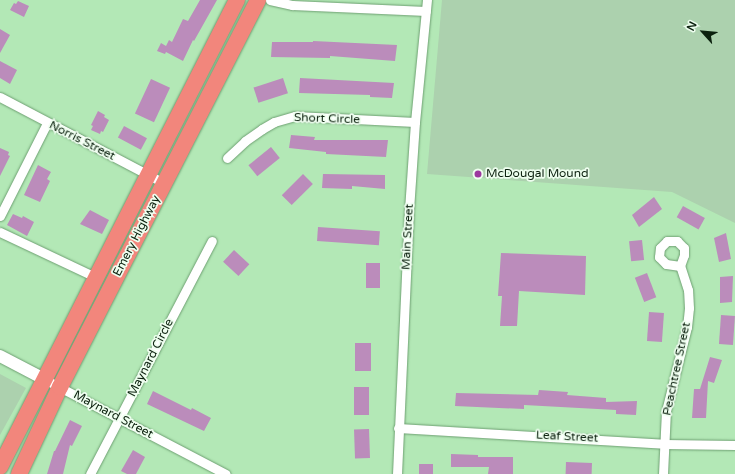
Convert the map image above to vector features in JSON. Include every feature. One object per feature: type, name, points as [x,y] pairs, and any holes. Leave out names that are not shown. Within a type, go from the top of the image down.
[{"type":"highway","name":"Emery Highway","points":[[0,467],[95,277],[237,0]]},
{"type":"highway","name":"Emery Highway","points":[[19,474],[60,387],[258,0]]},
{"type":"street","points":[[270,0],[426,11]]},
{"type":"street","name":"Main Street","points":[[397,474],[398,428],[415,122],[427,0]]},
{"type":"street","name":"Norris Street","points":[[0,97],[164,183]]},
{"type":"street","name":"Short Circle","points":[[228,158],[245,141],[274,122],[295,116],[415,122]]},
{"type":"street","points":[[0,216],[47,123]]},
{"type":"street","points":[[0,232],[95,277]]},
{"type":"street","name":"Maynard Circle","points":[[90,474],[212,241]]},
{"type":"street","name":"Peachtree Street","points":[[663,474],[666,411],[687,327],[689,308],[688,290],[680,266]]},
{"type":"street","name":"Maynard Street","points":[[0,356],[226,474]]},
{"type":"street","name":"Leaf Street","points":[[398,428],[664,444],[735,445]]},
{"type":"green space","points":[[442,0],[735,0],[735,223],[672,192],[427,174]]},
{"type":"green space","points":[[0,374],[26,388],[0,435]]},
{"type":"building","points":[[200,0],[217,0],[194,41],[193,40],[183,61],[166,52],[165,54],[157,51],[161,43],[166,46],[169,40],[172,42],[183,19],[188,21]]},
{"type":"building","points":[[18,1],[29,6],[24,17],[10,10],[14,3],[16,4]]},
{"type":"building","points":[[0,29],[10,35],[0,53]]},
{"type":"building","points":[[313,41],[397,45],[395,61],[330,56],[330,58],[271,57],[272,42]]},
{"type":"building","points":[[0,61],[17,70],[10,84],[0,78]]},
{"type":"building","points":[[283,78],[288,93],[258,103],[254,88]]},
{"type":"building","points":[[300,78],[394,83],[392,98],[370,97],[370,95],[299,93]]},
{"type":"building","points":[[151,79],[170,88],[154,122],[135,113]]},
{"type":"building","points":[[98,111],[105,115],[104,117],[109,120],[103,132],[101,131],[100,134],[91,130],[93,126],[91,125]]},
{"type":"building","points":[[124,126],[147,138],[141,150],[118,137]]},
{"type":"building","points":[[291,135],[315,137],[314,140],[388,140],[386,157],[326,154],[326,152],[289,148]]},
{"type":"building","points":[[271,147],[280,158],[257,176],[248,165]]},
{"type":"building","points":[[0,148],[9,152],[8,155],[10,156],[0,176]]},
{"type":"building","points":[[38,165],[51,172],[47,179],[50,181],[40,202],[24,195]]},
{"type":"building","points":[[303,174],[313,184],[292,205],[282,195]]},
{"type":"building","points":[[323,174],[385,175],[385,189],[352,186],[352,189],[322,188]]},
{"type":"building","points":[[654,197],[662,209],[639,227],[632,215]]},
{"type":"building","points":[[683,206],[705,218],[699,229],[677,217]]},
{"type":"building","points":[[90,210],[109,220],[102,234],[80,224]]},
{"type":"building","points":[[13,214],[22,218],[23,216],[34,222],[27,236],[7,225]]},
{"type":"building","points":[[318,227],[380,231],[379,245],[317,241]]},
{"type":"building","points":[[726,233],[731,259],[719,262],[714,238]]},
{"type":"building","points":[[642,240],[644,260],[631,261],[629,241]]},
{"type":"building","points":[[234,250],[249,264],[238,276],[223,262]]},
{"type":"building","points":[[501,253],[586,256],[585,295],[519,291],[517,326],[500,326],[502,296],[498,296]]},
{"type":"building","points":[[366,263],[380,263],[380,288],[366,288]]},
{"type":"building","points":[[647,273],[656,297],[644,302],[635,278]]},
{"type":"building","points":[[733,276],[732,302],[720,303],[720,277]]},
{"type":"building","points":[[649,312],[664,313],[662,342],[647,341]]},
{"type":"building","points":[[721,315],[735,316],[733,345],[719,344]]},
{"type":"building","points":[[355,343],[371,343],[371,371],[355,371]]},
{"type":"building","points":[[710,357],[722,360],[714,383],[708,381],[706,418],[692,418],[694,389],[700,389]]},
{"type":"building","points":[[354,387],[369,387],[369,415],[354,415]]},
{"type":"building","points":[[539,390],[568,392],[567,395],[606,398],[606,402],[637,401],[636,415],[616,414],[616,410],[524,405],[524,409],[455,406],[456,393],[538,395]]},
{"type":"building","points":[[153,391],[211,418],[204,431],[147,404]]},
{"type":"building","points":[[70,420],[82,426],[72,446],[70,445],[63,474],[47,474],[54,451]]},
{"type":"building","points":[[369,429],[370,458],[355,459],[354,430]]},
{"type":"building","points":[[133,450],[145,457],[136,474],[127,474],[121,471]]},
{"type":"building","points":[[451,454],[478,455],[478,457],[513,457],[513,474],[488,474],[489,467],[451,467]]},
{"type":"building","points":[[566,462],[592,463],[592,474],[566,474]]},
{"type":"building","points":[[419,464],[433,464],[433,474],[419,474]]},
{"type":"place","name":"McDougal Mound","points":[[478,174]]}]
